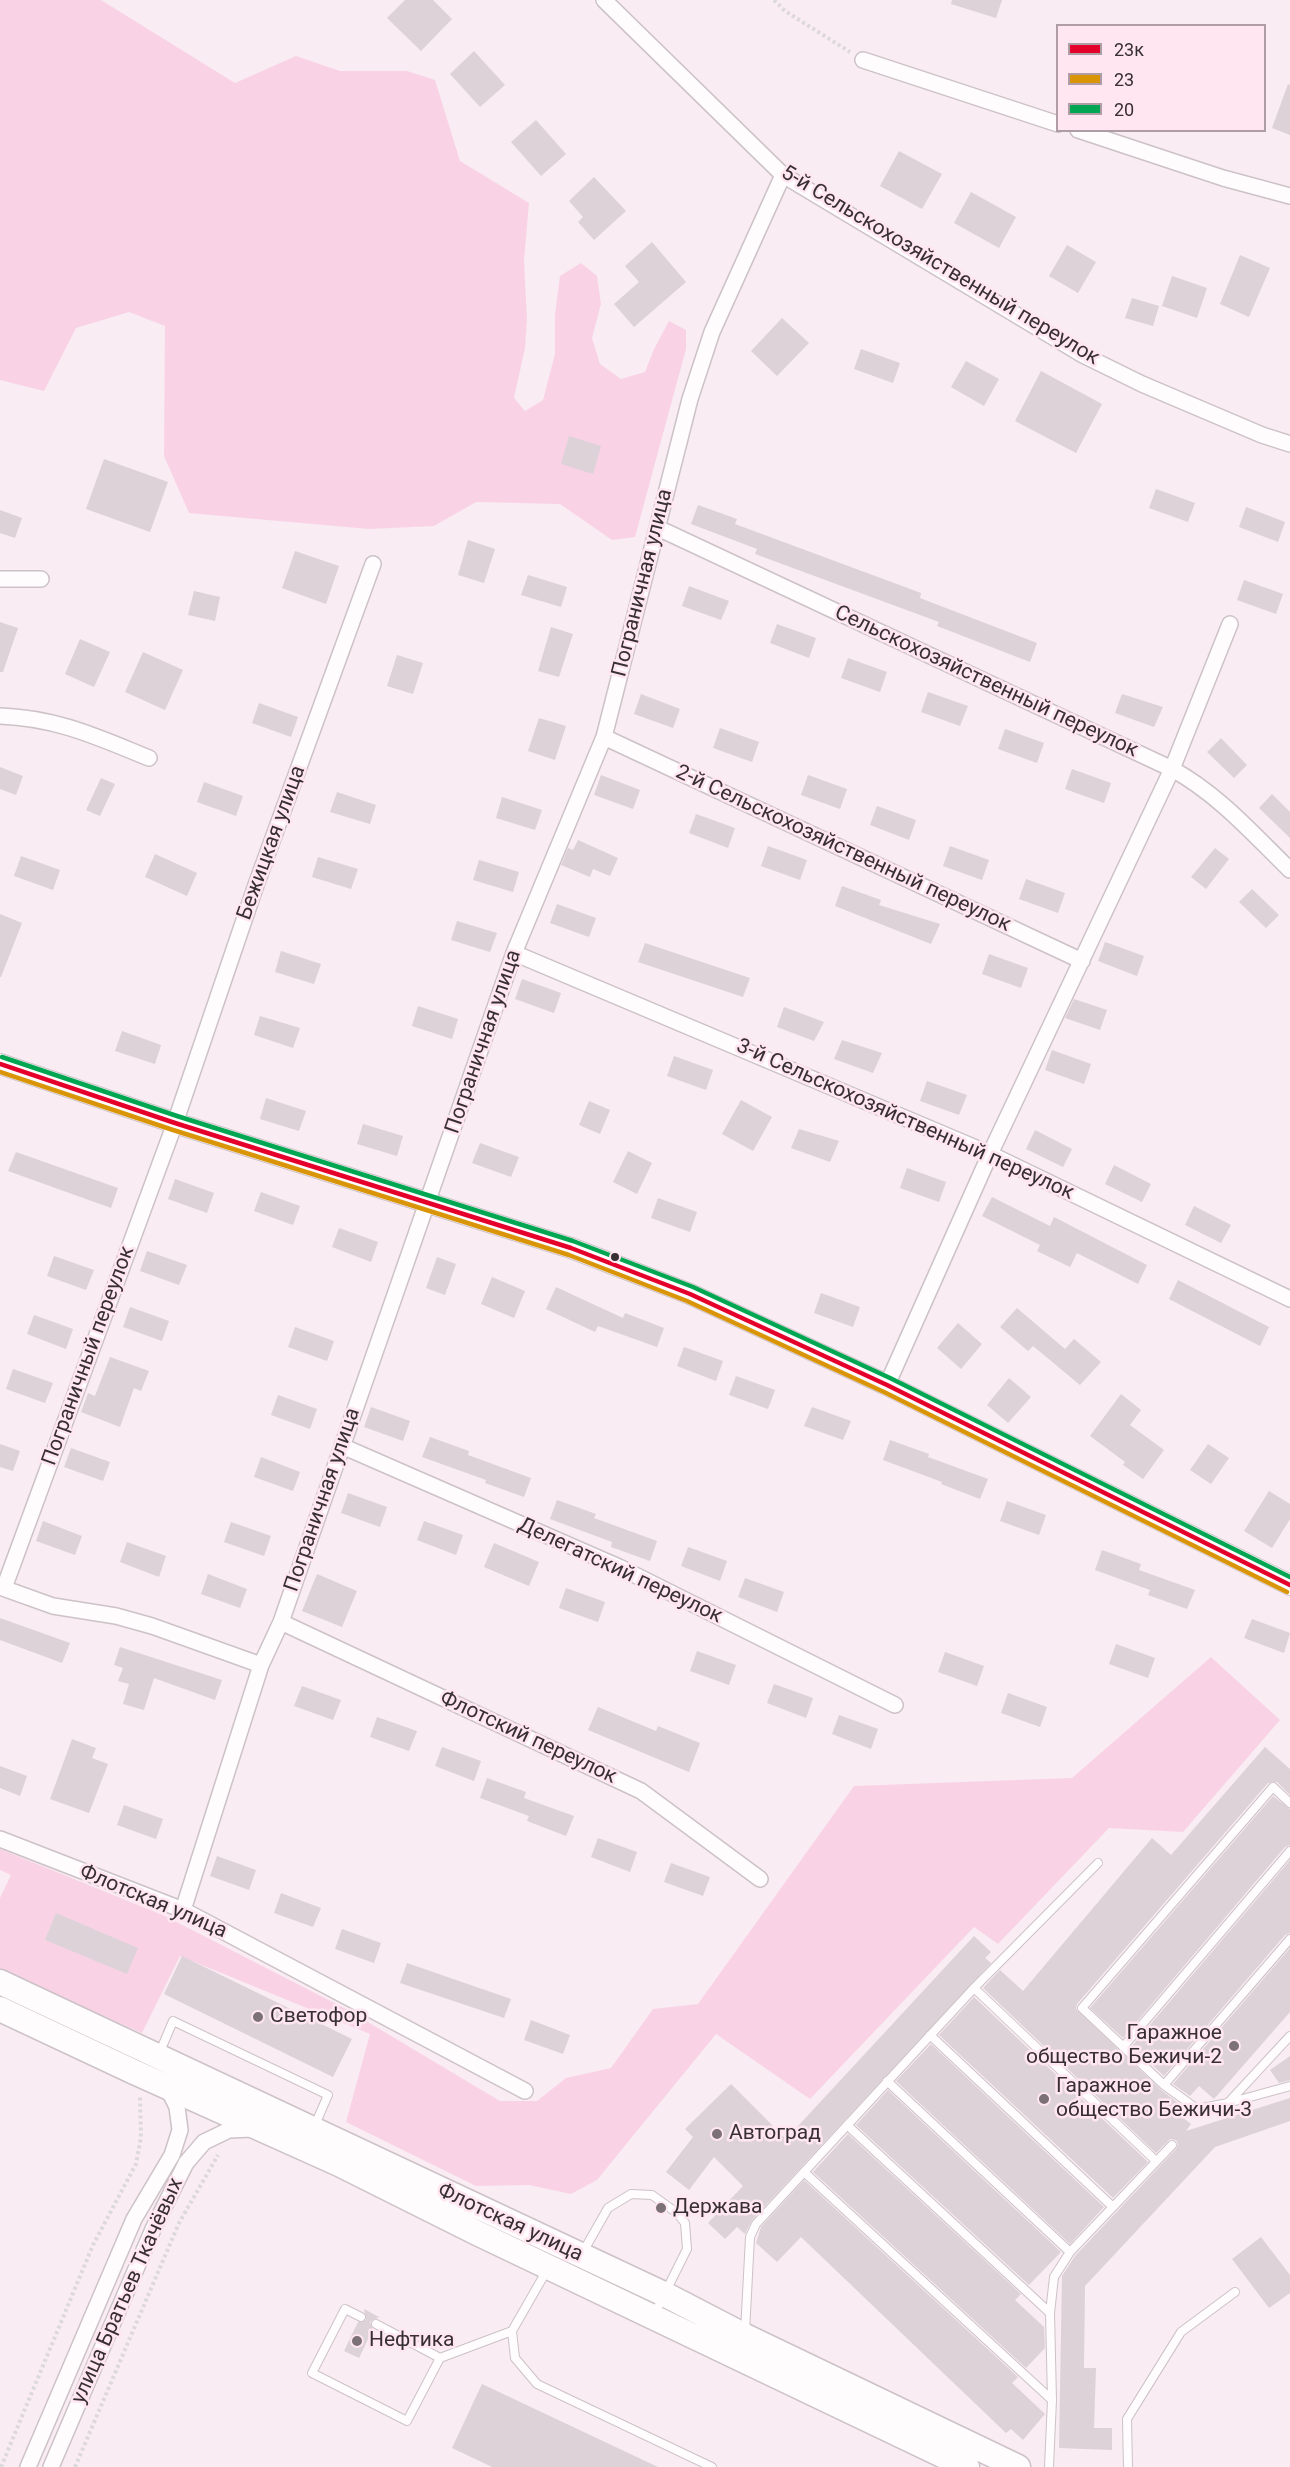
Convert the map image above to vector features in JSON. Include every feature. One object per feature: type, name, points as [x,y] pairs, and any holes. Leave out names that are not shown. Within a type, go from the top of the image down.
[{"type":"main road","name":"Флотская улица","points":[[0,1982],[153,2079],[308,2139],[581,2256],[666,2295],[745,2336],[1018,2467]]},
{"type":"main road","name":"Флотская улица","points":[[0,2009],[261,2129],[308,2139],[559,2272],[967,2467]]},
{"type":"street","name":"5-й Сельскохозяйственный переулок","points":[[604,0],[783,175],[1083,355],[1142,384],[1262,435],[1290,444]]},
{"type":"street","points":[[864,60],[1056,123]]},
{"type":"street","points":[[1084,132],[1223,178],[1290,196]]},
{"type":"street","name":"Пограничная улица","points":[[183,1910],[261,1665],[281,1622],[514,953],[603,737],[690,399],[712,332],[783,175]]},
{"type":"street","name":"Сельскохозяйственный переулок","points":[[658,528],[1172,769],[1197,783],[1215,797],[1290,870]]},
{"type":"street","name":"Бежицкая улица","points":[[174,1123],[256,885],[373,564]]},
{"type":"street","points":[[0,579],[41,579]]},
{"type":"street","points":[[887,1385],[990,1154],[1172,769],[1230,624]]},
{"type":"street","points":[[0,716],[44,720],[74,728],[149,758]]},
{"type":"street","name":"2-й Сельскохозяйственный переулок","points":[[603,737],[1082,961]]},
{"type":"street","name":"3-й Сельскохозяйственный переулок","points":[[514,953],[990,1154],[1290,1299]]},
{"type":"street","points":[[0,1064],[174,1123],[571,1248],[690,1294],[887,1385],[1290,1585]]},
{"type":"street","name":"Пограничный переулок","points":[[2,1588],[174,1123]]},
{"type":"street","name":"Делегатский переулок","points":[[342,1446],[619,1568],[895,1705]]},
{"type":"street","points":[[2,1588],[53,1606],[116,1616],[152,1626],[261,1665]]},
{"type":"street","name":"Флотский переулок","points":[[281,1622],[641,1791],[760,1880]]},
{"type":"street","name":"Флотская улица","points":[[0,1839],[183,1910],[525,2091]]},
{"type":"street","name":"улица Братьев Ткачёвых","points":[[28,2467],[119,2251],[134,2219],[172,2155],[180,2130],[177,2107],[153,2079]]},
{"type":"street","name":"улица Братьев Ткачёвых","points":[[51,2467],[154,2227],[186,2163],[204,2142],[229,2130],[261,2129]]},
{"type":"lane","points":[[1290,1803],[1273,1787],[1082,2008],[1164,2085],[1197,2109],[1290,2086]]},
{"type":"lane","points":[[1123,2047],[1290,1851]]},
{"type":"lane","points":[[745,2336],[750,2238],[756,2224],[974,1988],[1098,1863]]},
{"type":"lane","points":[[1164,2085],[1290,1939]]},
{"type":"lane","points":[[974,1988],[1156,2161]]},
{"type":"lane","points":[[153,2079],[173,2021],[328,2096],[308,2139]]},
{"type":"lane","points":[[930,2035],[1113,2206]]},
{"type":"lane","points":[[1228,2103],[1290,2036]]},
{"type":"lane","points":[[887,2081],[1070,2252]]},
{"type":"lane","points":[[846,2125],[1050,2313]]},
{"type":"lane","points":[[1049,2467],[1052,2400],[1050,2313],[1054,2277],[1070,2252],[1172,2145]]},
{"type":"lane","points":[[804,2172],[1052,2400]]},
{"type":"lane","points":[[360,2317],[345,2309],[312,2373],[407,2421],[440,2358],[512,2331],[559,2272],[581,2256],[608,2208],[631,2193],[651,2195],[677,2213],[686,2223],[687,2249],[653,2317]]},
{"type":"lane","points":[[1128,2467],[1127,2419],[1181,2332],[1235,2292]]},
{"type":"lane","points":[[376,2324],[440,2358]]},
{"type":"lane","points":[[512,2331],[515,2358],[537,2384],[712,2467]]},
{"type":"path","points":[[774,0],[785,11],[864,60]]},
{"type":"path","points":[[1,2467],[93,2245],[136,2164],[153,2079]]},
{"type":"path","points":[[75,2467],[179,2223],[220,2151]]},
{"type":"shaded area","points":[[0,0],[101,0],[235,83],[296,56],[340,71],[407,71],[435,80],[460,161],[529,203],[524,261],[527,319],[525,348],[514,398],[525,411],[543,400],[555,354],[555,314],[560,276],[581,263],[597,276],[601,304],[592,338],[600,364],[621,379],[645,372],[669,321],[686,330],[686,349],[635,537],[612,540],[560,504],[476,502],[434,526],[369,529],[189,513],[164,456],[165,326],[129,312],[76,328],[44,391],[0,380]]},
{"type":"shaded area","points":[[1211,1657],[1280,1720],[1183,1832],[1109,1828],[998,1944],[974,1927],[810,2099],[716,2034],[597,2180],[571,2194],[529,2185],[476,2186],[346,2122],[370,2034],[180,1956],[142,2033],[0,1971],[0,1898],[11,1875],[0,1870],[0,1849],[165,1916],[346,2009],[500,2101],[537,2101],[566,2078],[611,2068],[653,2009],[698,2004],[854,1786],[1072,1778]]},
{"type":"building","points":[[405,0],[433,0],[452,19],[421,51],[387,18]]},
{"type":"building","points":[[952,0],[1002,0],[996,18],[951,4]]},
{"type":"building","points":[[474,51],[505,85],[480,107],[450,74]]},
{"type":"building","points":[[1288,84],[1290,85],[1290,135],[1272,128]]},
{"type":"building","points":[[536,120],[566,154],[541,176],[511,142]]},
{"type":"building","points":[[899,151],[942,174],[922,209],[880,186]]},
{"type":"building","points":[[594,177],[626,211],[594,240],[578,222],[583,217],[569,201]]},
{"type":"building","points":[[971,192],[1016,217],[999,248],[954,223]]},
{"type":"building","points":[[652,242],[686,282],[634,327],[614,304],[639,282],[625,266]]},
{"type":"building","points":[[1067,245],[1096,262],[1078,293],[1049,276]]},
{"type":"building","points":[[1240,255],[1270,268],[1249,317],[1220,304]]},
{"type":"building","points":[[1172,276],[1207,288],[1197,318],[1162,306]]},
{"type":"building","points":[[1132,298],[1159,306],[1153,326],[1125,318]]},
{"type":"building","points":[[782,318],[809,343],[777,376],[751,351]]},
{"type":"building","points":[[861,349],[900,363],[893,383],[854,369]]},
{"type":"building","points":[[966,361],[999,379],[984,406],[951,387]]},
{"type":"building","points":[[1041,371],[1102,404],[1076,453],[1015,421]]},
{"type":"building","points":[[569,436],[601,446],[593,474],[561,464]]},
{"type":"building","points":[[104,459],[168,482],[150,532],[86,509]]},
{"type":"building","points":[[1156,489],[1195,503],[1188,522],[1149,508]]},
{"type":"building","points":[[698,505],[737,519],[735,524],[921,593],[920,598],[1037,643],[1030,662],[937,626],[939,622],[755,554],[757,549],[691,524]]},
{"type":"building","points":[[1246,507],[1285,522],[1278,542],[1239,527]]},
{"type":"building","points":[[0,510],[22,518],[15,538],[0,533]]},
{"type":"building","points":[[468,540],[495,549],[484,583],[458,575]]},
{"type":"building","points":[[295,551],[339,566],[326,604],[282,588]]},
{"type":"building","points":[[528,575],[567,587],[561,607],[521,595]]},
{"type":"building","points":[[1244,580],[1283,594],[1276,614],[1237,600]]},
{"type":"building","points":[[689,586],[729,601],[721,620],[682,606]]},
{"type":"building","points":[[194,591],[220,597],[215,621],[188,615]]},
{"type":"building","points":[[0,622],[18,628],[3,672],[0,672]]},
{"type":"building","points":[[777,624],[816,638],[809,658],[770,643]]},
{"type":"building","points":[[551,627],[573,634],[559,677],[538,671]]},
{"type":"building","points":[[80,639],[110,652],[94,687],[65,674]]},
{"type":"building","points":[[143,652],[183,670],[165,710],[125,692]]},
{"type":"building","points":[[397,655],[423,663],[413,694],[387,686]]},
{"type":"building","points":[[848,658],[887,672],[880,692],[841,678]]},
{"type":"building","points":[[928,692],[968,706],[960,726],[921,712]]},
{"type":"building","points":[[641,694],[680,709],[673,728],[634,714]]},
{"type":"building","points":[[1122,694],[1163,707],[1154,727],[1115,713]]},
{"type":"building","points":[[259,703],[298,717],[291,737],[252,723]]},
{"type":"building","points":[[539,718],[566,726],[555,760],[528,751]]},
{"type":"building","points":[[720,728],[759,742],[752,762],[713,748]]},
{"type":"building","points":[[1005,729],[1044,743],[1037,763],[998,749]]},
{"type":"building","points":[[1221,738],[1247,765],[1234,778],[1207,752]]},
{"type":"building","points":[[0,767],[23,776],[16,795],[0,789]]},
{"type":"building","points":[[1072,769],[1111,783],[1104,803],[1065,789]]},
{"type":"building","points":[[601,775],[640,790],[633,809],[594,795]]},
{"type":"building","points":[[808,775],[847,789],[840,809],[801,795]]},
{"type":"building","points":[[101,778],[115,784],[100,816],[86,810]]},
{"type":"building","points":[[204,782],[243,796],[236,816],[197,802]]},
{"type":"building","points":[[337,792],[376,805],[370,824],[330,812]]},
{"type":"building","points":[[1272,794],[1290,812],[1290,838],[1259,808]]},
{"type":"building","points":[[502,797],[542,810],[535,830],[496,818]]},
{"type":"building","points":[[877,806],[916,820],[909,840],[870,825]]},
{"type":"building","points":[[696,814],[735,828],[728,848],[689,833]]},
{"type":"building","points":[[578,840],[618,858],[610,876],[593,869],[590,877],[561,865],[568,848],[573,850]]},
{"type":"building","points":[[768,846],[807,860],[800,880],[761,866]]},
{"type":"building","points":[[950,846],[989,860],[982,880],[943,866]]},
{"type":"building","points":[[1215,848],[1229,859],[1206,889],[1191,877]]},
{"type":"building","points":[[155,854],[197,873],[187,896],[145,877]]},
{"type":"building","points":[[21,856],[60,870],[53,890],[14,876]]},
{"type":"building","points":[[318,857],[358,869],[351,889],[312,877]]},
{"type":"building","points":[[479,860],[519,872],[513,892],[473,880]]},
{"type":"building","points":[[1026,879],[1065,893],[1058,913],[1019,899]]},
{"type":"building","points":[[842,886],[881,900],[879,905],[940,924],[931,944],[835,906]]},
{"type":"building","points":[[1252,889],[1279,915],[1266,928],[1239,902]]},
{"type":"building","points":[[557,904],[596,918],[589,937],[550,923]]},
{"type":"building","points":[[0,914],[22,923],[1,977],[0,977]]},
{"type":"building","points":[[457,921],[497,933],[490,952],[451,940]]},
{"type":"building","points":[[1105,942],[1144,956],[1137,976],[1098,961]]},
{"type":"building","points":[[645,943],[750,978],[743,997],[638,962]]},
{"type":"building","points":[[281,951],[321,964],[314,984],[275,972]]},
{"type":"building","points":[[989,954],[1028,968],[1021,988],[982,974]]},
{"type":"building","points":[[522,979],[561,993],[554,1013],[515,999]]},
{"type":"building","points":[[1074,999],[1107,1010],[1100,1030],[1065,1018]]},
{"type":"building","points":[[418,1006],[458,1019],[452,1039],[412,1026]]},
{"type":"building","points":[[784,1007],[824,1022],[814,1041],[777,1027]]},
{"type":"building","points":[[260,1016],[300,1028],[293,1048],[254,1035]]},
{"type":"building","points":[[122,1031],[161,1045],[155,1064],[115,1051]]},
{"type":"building","points":[[842,1040],[882,1053],[873,1073],[834,1059]]},
{"type":"building","points":[[1052,1050],[1091,1064],[1084,1084],[1045,1070]]},
{"type":"building","points":[[674,1056],[713,1070],[706,1090],[667,1076]]},
{"type":"building","points":[[927,1081],[967,1095],[959,1115],[920,1101]]},
{"type":"building","points":[[266,1098],[306,1111],[299,1131],[260,1119]]},
{"type":"building","points":[[741,1100],[772,1117],[753,1151],[722,1134]]},
{"type":"building","points":[[589,1101],[610,1110],[600,1134],[579,1125]]},
{"type":"building","points":[[363,1124],[403,1136],[397,1156],[357,1144]]},
{"type":"building","points":[[799,1129],[839,1141],[830,1162],[791,1148]]},
{"type":"building","points":[[1035,1130],[1072,1149],[1063,1167],[1026,1149]]},
{"type":"building","points":[[480,1143],[519,1157],[511,1177],[472,1163]]},
{"type":"building","points":[[628,1151],[652,1163],[637,1194],[613,1182]]},
{"type":"building","points":[[16,1152],[118,1188],[111,1208],[8,1171]]},
{"type":"building","points":[[1114,1165],[1151,1184],[1142,1202],[1105,1184]]},
{"type":"building","points":[[907,1168],[946,1182],[939,1202],[900,1188]]},
{"type":"building","points":[[175,1179],[214,1193],[207,1213],[168,1199]]},
{"type":"building","points":[[261,1192],[300,1206],[293,1225],[254,1211]]},
{"type":"building","points":[[992,1197],[1050,1226],[1054,1217],[1147,1265],[1138,1284],[1077,1253],[1070,1267],[1037,1251],[1040,1245],[982,1216]]},
{"type":"building","points":[[658,1198],[697,1212],[690,1232],[651,1218]]},
{"type":"building","points":[[1194,1206],[1231,1225],[1221,1243],[1185,1225]]},
{"type":"building","points":[[339,1228],[378,1242],[371,1262],[332,1247]]},
{"type":"building","points":[[147,1251],[187,1265],[179,1285],[140,1271]]},
{"type":"building","points":[[54,1256],[94,1270],[86,1290],[47,1276]]},
{"type":"building","points":[[437,1257],[456,1264],[445,1295],[426,1288]]},
{"type":"building","points":[[492,1277],[525,1291],[514,1318],[481,1304]]},
{"type":"building","points":[[1178,1280],[1269,1327],[1260,1346],[1169,1299]]},
{"type":"building","points":[[556,1287],[623,1318],[625,1313],[664,1328],[657,1347],[598,1326],[595,1332],[546,1309]]},
{"type":"building","points":[[821,1293],[860,1307],[853,1327],[814,1313]]},
{"type":"building","points":[[130,1307],[169,1321],[162,1341],[123,1327]]},
{"type":"building","points":[[1017,1308],[1065,1349],[1074,1339],[1101,1362],[1080,1385],[1033,1346],[1028,1351],[1000,1327]]},
{"type":"building","points":[[34,1315],[73,1329],[66,1349],[27,1334]]},
{"type":"building","points":[[958,1323],[982,1344],[961,1369],[937,1348]]},
{"type":"building","points":[[295,1327],[334,1341],[327,1361],[288,1347]]},
{"type":"building","points":[[684,1347],[723,1361],[716,1381],[677,1366]]},
{"type":"building","points":[[110,1357],[149,1371],[141,1391],[134,1388],[120,1427],[81,1412],[88,1393],[95,1396]]},
{"type":"building","points":[[13,1369],[53,1383],[45,1403],[6,1389]]},
{"type":"building","points":[[736,1376],[775,1390],[768,1409],[729,1395]]},
{"type":"building","points":[[1009,1378],[1031,1397],[1008,1423],[987,1405]]},
{"type":"building","points":[[1121,1394],[1141,1410],[1130,1425],[1164,1450],[1143,1479],[1123,1465],[1125,1462],[1090,1436]]},
{"type":"building","points":[[278,1395],[317,1409],[310,1429],[271,1415]]},
{"type":"building","points":[[371,1407],[410,1421],[403,1441],[364,1427]]},
{"type":"building","points":[[812,1407],[851,1421],[843,1440],[804,1426]]},
{"type":"building","points":[[430,1437],[469,1451],[468,1455],[531,1478],[524,1497],[485,1483],[486,1480],[422,1457]]},
{"type":"building","points":[[890,1440],[988,1479],[980,1499],[883,1460]]},
{"type":"building","points":[[0,1444],[20,1451],[13,1471],[0,1467]]},
{"type":"building","points":[[1208,1444],[1229,1458],[1211,1484],[1190,1470]]},
{"type":"building","points":[[71,1448],[110,1462],[103,1481],[64,1467]]},
{"type":"building","points":[[261,1457],[300,1472],[293,1491],[254,1477]]},
{"type":"building","points":[[1269,1491],[1290,1504],[1290,1519],[1272,1548],[1244,1531]]},
{"type":"building","points":[[348,1493],[387,1507],[380,1527],[341,1513]]},
{"type":"building","points":[[557,1500],[596,1514],[594,1518],[657,1541],[650,1561],[611,1547],[612,1542],[550,1519]]},
{"type":"building","points":[[1007,1501],[1046,1515],[1039,1535],[1000,1521]]},
{"type":"building","points":[[43,1521],[82,1536],[75,1555],[36,1541]]},
{"type":"building","points":[[424,1521],[463,1535],[456,1555],[417,1540]]},
{"type":"building","points":[[231,1522],[271,1536],[264,1556],[224,1542]]},
{"type":"building","points":[[127,1542],[166,1556],[159,1577],[120,1562]]},
{"type":"building","points":[[494,1543],[539,1562],[529,1586],[484,1567]]},
{"type":"building","points":[[688,1547],[727,1561],[720,1581],[681,1566]]},
{"type":"building","points":[[1102,1550],[1141,1564],[1139,1570],[1195,1590],[1187,1609],[1148,1595],[1150,1590],[1095,1570]]},
{"type":"building","points":[[208,1574],[247,1589],[240,1608],[201,1594]]},
{"type":"building","points":[[317,1574],[357,1591],[342,1627],[302,1611]]},
{"type":"building","points":[[745,1578],[784,1592],[777,1612],[738,1597]]},
{"type":"building","points":[[566,1588],[605,1602],[598,1622],[559,1608]]},
{"type":"building","points":[[0,1618],[70,1643],[62,1663],[0,1640]]},
{"type":"building","points":[[1252,1619],[1290,1633],[1284,1653],[1244,1638]]},
{"type":"building","points":[[1116,1644],[1155,1658],[1148,1678],[1109,1664]]},
{"type":"building","points":[[120,1647],[222,1680],[215,1700],[154,1678],[144,1710],[123,1704],[129,1684],[118,1681],[123,1668],[114,1665]]},
{"type":"building","points":[[697,1651],[736,1665],[729,1685],[690,1671]]},
{"type":"building","points":[[945,1652],[984,1666],[977,1686],[938,1672]]},
{"type":"building","points":[[774,1684],[813,1698],[806,1718],[767,1703]]},
{"type":"building","points":[[302,1686],[341,1700],[333,1720],[294,1706]]},
{"type":"building","points":[[1008,1693],[1047,1707],[1040,1727],[1001,1713]]},
{"type":"building","points":[[598,1707],[656,1731],[658,1726],[700,1743],[689,1772],[588,1730]]},
{"type":"building","points":[[839,1715],[878,1729],[871,1749],[832,1734]]},
{"type":"building","points":[[377,1717],[417,1731],[409,1751],[370,1737]]},
{"type":"building","points":[[72,1739],[96,1748],[92,1758],[108,1764],[89,1813],[50,1799]]},
{"type":"building","points":[[442,1747],[481,1761],[474,1781],[435,1766]]},
{"type":"building","points":[[1265,1747],[1290,1769],[1290,1795],[1277,1782],[1268,1783],[1077,2004],[1076,2009],[1160,2089],[1182,2106],[1176,2112],[1191,2124],[1186,2131],[1290,2098],[1290,2121],[1215,2147],[1085,2286],[1084,2368],[1096,2368],[1094,2428],[1112,2428],[1112,2450],[1059,2448],[1062,2276],[1075,2256],[1176,2149],[1178,2144],[1176,2140],[1170,2139],[1156,2153],[983,1988],[1000,1970],[1023,1991],[1152,1838],[1171,1855]]},
{"type":"building","points":[[0,1766],[27,1776],[20,1796],[0,1788]]},
{"type":"building","points":[[487,1778],[526,1792],[524,1798],[574,1816],[566,1836],[527,1821],[529,1816],[480,1798]]},
{"type":"building","points":[[1273,1796],[1290,1809],[1290,1845],[1285,1847],[1123,2038],[1090,2008]]},
{"type":"building","points":[[124,1805],[163,1819],[156,1839],[117,1825]]},
{"type":"building","points":[[598,1838],[637,1852],[630,1872],[591,1857]]},
{"type":"building","points":[[217,1856],[256,1870],[249,1890],[210,1876]]},
{"type":"building","points":[[1290,1860],[1290,1933],[1285,1935],[1164,2076],[1132,2046]]},
{"type":"building","points":[[671,1863],[710,1877],[703,1896],[664,1882]]},
{"type":"building","points":[[281,1893],[321,1908],[313,1927],[274,1913]]},
{"type":"building","points":[[56,1913],[138,1948],[127,1974],[45,1940]]},
{"type":"building","points":[[342,1929],[381,1943],[374,1963],[335,1949]]},
{"type":"building","points":[[974,1936],[991,1952],[985,1958],[991,1963],[752,2220],[745,2234],[737,2227],[725,2239],[708,2223],[743,2186],[714,2157],[689,2190],[666,2172],[693,2137],[685,2129],[731,2084],[786,2139]]},
{"type":"building","name":"Гаражное общество Бежичи-2","points":[[1290,1948],[1290,2012],[1214,2099],[1199,2086],[1190,2096],[1173,2084]]},
{"type":"building","name":"Светофор","points":[[182,1956],[352,2039],[333,2077],[164,1994]]},
{"type":"building","points":[[407,1963],[511,1999],[504,2018],[400,1983]]},
{"type":"building","name":"Гаражное общество Бежичи-3","points":[[974,1997],[1148,2162],[1113,2198],[939,2035]]},
{"type":"building","points":[[531,2020],[570,2035],[563,2054],[524,2040]]},
{"type":"building","points":[[931,2044],[1104,2207],[1070,2244],[896,2081]]},
{"type":"building","points":[[1290,2056],[1290,2080],[1279,2083],[1270,2070]]},
{"type":"building","points":[[888,2090],[1061,2252],[1029,2285],[856,2125]]},
{"type":"building","points":[[848,2134],[1021,2294],[1015,2300],[1044,2327],[1045,2348],[1026,2368],[813,2172]]},
{"type":"building","points":[[804,2180],[1018,2377],[1012,2383],[1045,2414],[1023,2440],[1011,2429],[1006,2433],[801,2237],[777,2262],[756,2243],[761,2227]]},
{"type":"building","points":[[1261,2237],[1290,2275],[1290,2293],[1269,2308],[1232,2259]]},
{"type":"building","points":[[364,2309],[379,2317],[370,2322],[373,2329],[359,2358],[344,2351],[358,2322],[366,2320]]},
{"type":"building","points":[[482,2384],[658,2467],[492,2467],[452,2448]]},
{"type":"transit line","name":"20","points":[[2,1057],[177,1116],[573,1241],[693,1287],[890,1378],[1290,1577]]},
{"type":"transit line","name":"23к","points":[[0,1064],[175,1123],[571,1248],[690,1294],[887,1385],[1290,1585]]},
{"type":"transit line","name":"23","points":[[0,1072],[173,1130],[569,1255],[687,1301],[884,1392],[1287,1592]]},
{"type":"place","name":"Светофор","points":[[258,2017]]},
{"type":"place","name":"Гаражное общество Бежичи-2","points":[[1234,2046]]},
{"type":"place","name":"Гаражное общество Бежичи-3","points":[[1044,2099]]},
{"type":"place","name":"Автоград","points":[[717,2134]]},
{"type":"place","name":"Держава","points":[[661,2208]]},
{"type":"place","name":"Нефтика","points":[[357,2341]]}]
